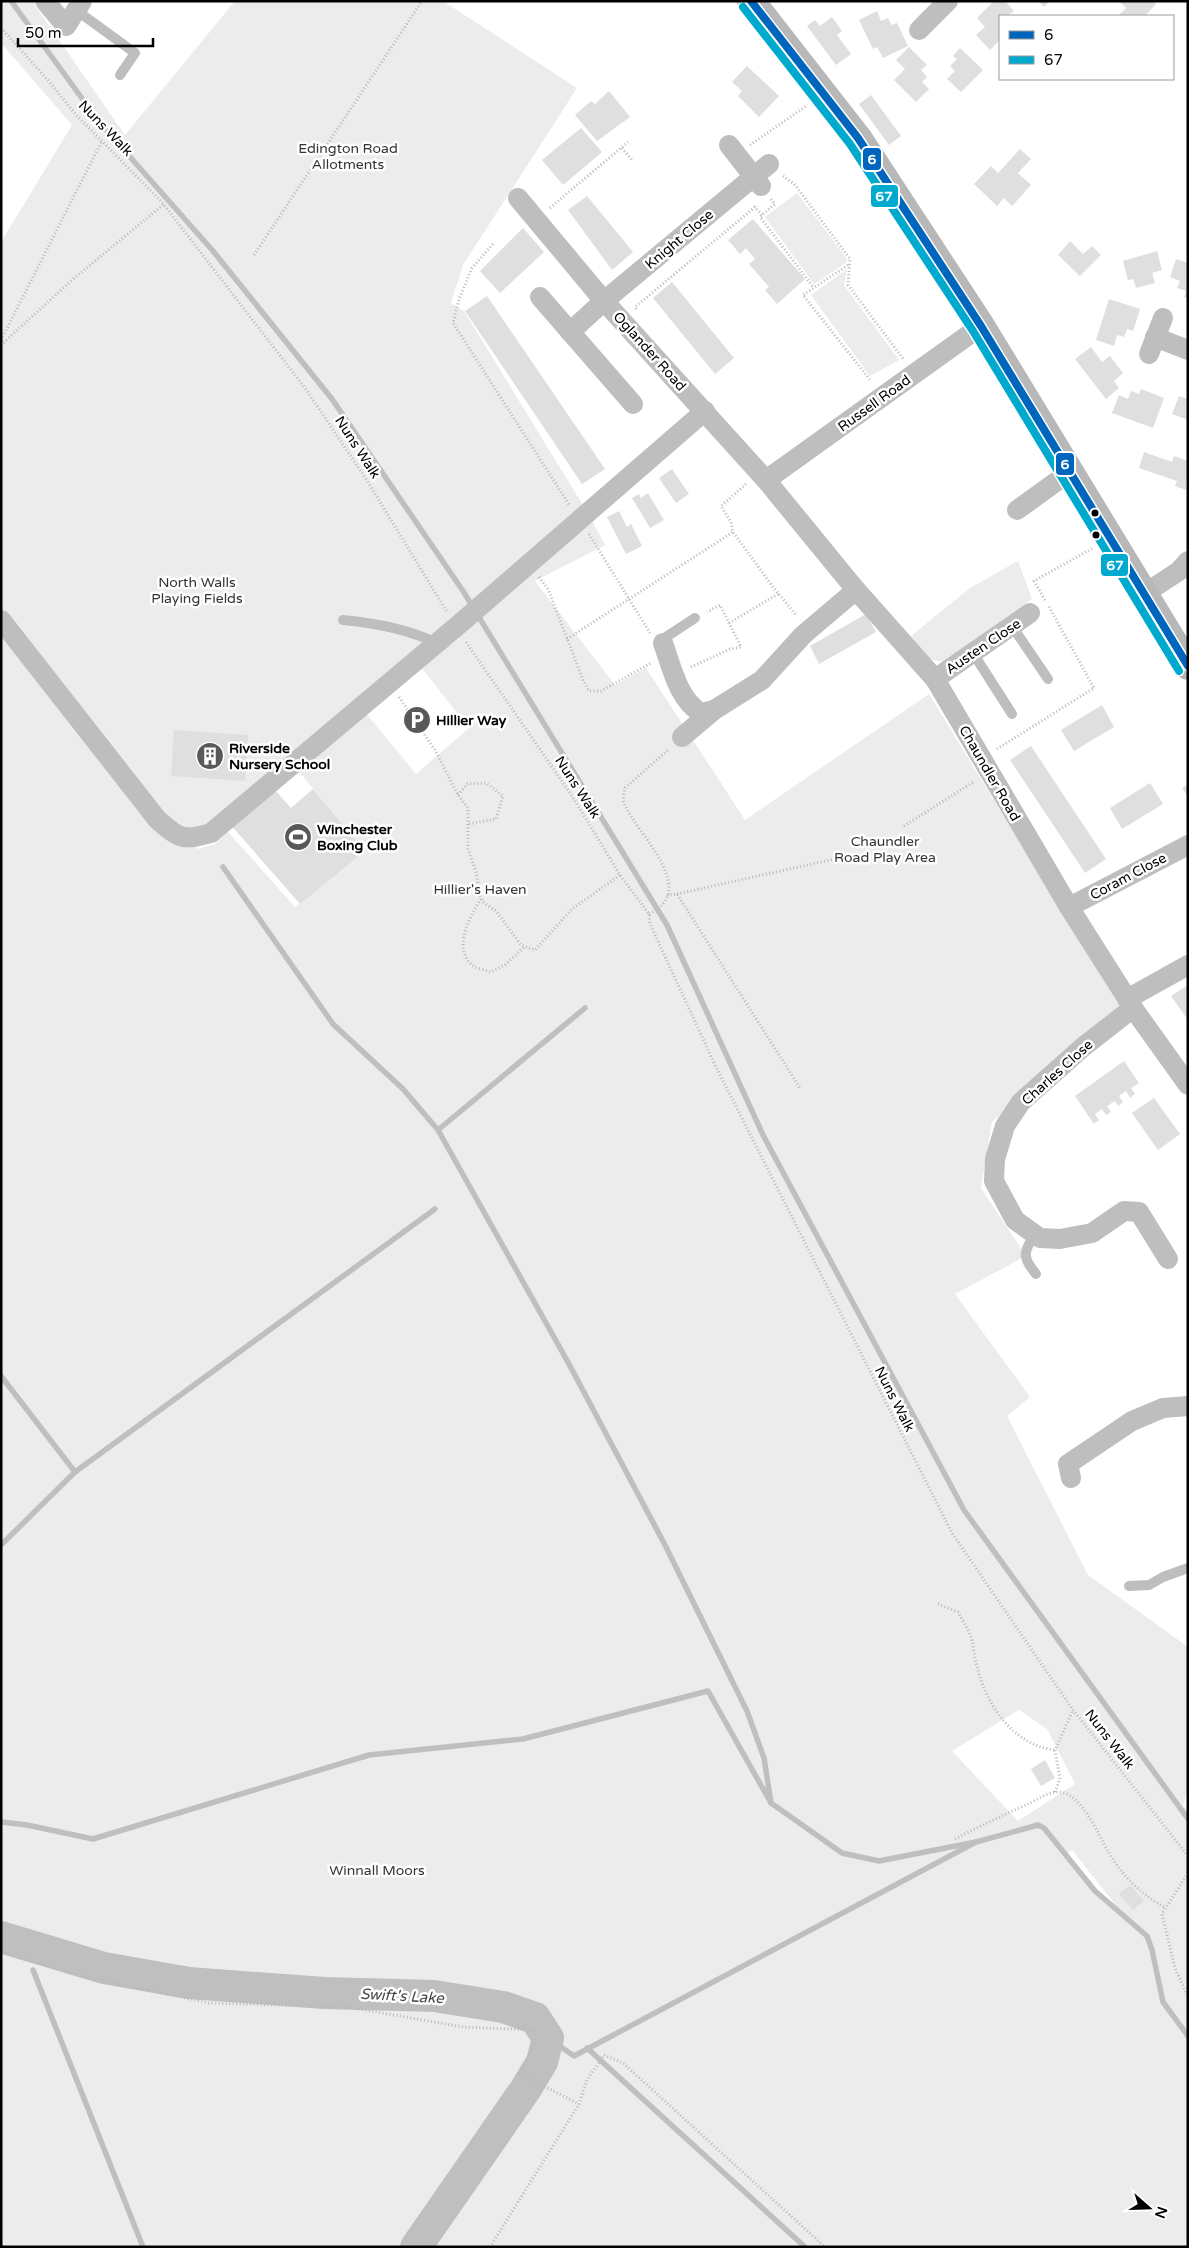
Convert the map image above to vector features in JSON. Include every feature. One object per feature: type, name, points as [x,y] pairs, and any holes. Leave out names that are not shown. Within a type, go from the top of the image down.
[{"type":"main road","points":[[754,2],[858,138],[981,326],[1188,666]]},
{"type":"street","points":[[45,1],[75,13]]},
{"type":"street","points":[[919,30],[948,1]]},
{"type":"street","points":[[738,147],[761,176]]},
{"type":"street","name":"Knight Close","points":[[570,332],[604,301],[761,176]]},
{"type":"street","name":"Oglander Road","points":[[518,198],[604,301],[763,476]]},
{"type":"street","points":[[540,297],[632,404]]},
{"type":"street","points":[[1163,318],[1152,345],[1188,350]]},
{"type":"street","name":"Russell Road","points":[[763,476],[981,326]]},
{"type":"street","points":[[1,620],[9,640],[158,819],[174,834],[190,839],[211,832],[456,627],[705,411]]},
{"type":"street","points":[[1017,510],[1071,471]]},
{"type":"street","name":"Chaundler Road","points":[[763,476],[856,590],[935,679],[1069,907],[1130,1003],[1188,1085]]},
{"type":"street","points":[[1144,594],[1179,571],[1188,561]]},
{"type":"street","points":[[682,737],[714,710],[762,680],[809,630],[856,590]]},
{"type":"street","name":"Austen Close","points":[[935,679],[1030,613]]},
{"type":"street","points":[[665,649],[682,694],[692,707],[701,713],[714,710]]},
{"type":"street","name":"Coram Close","points":[[1069,907],[1188,845]]},
{"type":"street","name":"Charles Close","points":[[1168,1259],[1139,1212],[1124,1211],[1092,1232],[1060,1239],[1040,1238],[1015,1220],[994,1181],[994,1159],[1005,1126],[1021,1102],[1130,1003],[1188,965]]},
{"type":"street","points":[[1071,1478],[1068,1464],[1132,1421],[1163,1408],[1188,1406]]},
{"type":"lane","points":[[75,13],[134,54],[120,75]]},
{"type":"lane","points":[[665,649],[666,637],[695,618]]},
{"type":"lane","points":[[343,620],[377,623],[421,636],[437,643]]},
{"type":"lane","points":[[1012,626],[1048,679]]},
{"type":"lane","points":[[973,653],[1012,714]]},
{"type":"lane","points":[[1035,1234],[1025,1250],[1025,1259],[1036,1274]]},
{"type":"lane","points":[[1129,1586],[1150,1585],[1163,1577],[1188,1568]]},
{"type":"path","points":[[254,255],[422,1]]},
{"type":"path","name":"Nuns Walk","points":[[1,28],[77,116],[164,204],[305,388],[366,480],[456,627],[572,796],[620,875],[649,914],[650,924],[716,1067],[952,1533],[1073,1710],[1188,1856]]},
{"type":"path","points":[[738,147],[807,105]]},
{"type":"path","points":[[1,340],[102,141]]},
{"type":"path","points":[[536,220],[628,142]]},
{"type":"path","points":[[622,148],[633,161]]},
{"type":"path","points":[[761,176],[775,204],[762,215]]},
{"type":"path","points":[[761,176],[795,185],[850,259],[848,285],[904,361]]},
{"type":"path","points":[[1,345],[72,280],[164,204]]},
{"type":"path","points":[[641,314],[635,307],[755,207],[762,215],[760,217],[814,288]]},
{"type":"path","points":[[493,244],[472,268],[459,299],[453,323],[572,508],[565,514]]},
{"type":"path","points":[[849,265],[804,295],[871,381],[879,376]]},
{"type":"path","points":[[763,476],[721,506],[731,522],[733,532],[778,594],[809,630]]},
{"type":"path","points":[[567,639],[733,532]]},
{"type":"path","points":[[529,564],[548,589],[589,691],[601,691],[665,649],[652,637],[588,533]]},
{"type":"path","points":[[996,750],[1094,688],[1034,581],[1098,546]]},
{"type":"path","points":[[729,622],[778,594]]},
{"type":"path","points":[[675,675],[730,649],[741,647],[720,605],[695,618]]},
{"type":"path","points":[[390,683],[435,750],[458,795],[468,808],[468,849],[476,872],[481,898],[496,911],[521,946],[535,950],[572,909],[620,875]]},
{"type":"path","points":[[649,914],[665,900],[670,885],[667,872],[623,802],[625,788],[682,737]]},
{"type":"path","points":[[904,826],[977,780]]},
{"type":"path","points":[[458,795],[467,784],[486,783],[504,796],[496,819],[468,824]]},
{"type":"path","points":[[667,895],[857,854]]},
{"type":"path","points":[[678,894],[800,1088]]},
{"type":"path","points":[[481,898],[470,915],[463,936],[465,956],[474,967],[490,972],[504,965],[525,947]]},
{"type":"path","points":[[938,1604],[958,1612],[972,1639],[977,1667],[987,1695],[1005,1723],[1028,1743],[1042,1749],[1056,1750]]},
{"type":"path","points":[[1055,1792],[1060,1779],[1056,1750],[1073,1710]]},
{"type":"path","points":[[955,1839],[1055,1792],[1062,1792],[1083,1809],[1097,1829],[1109,1853],[1129,1879],[1145,1896],[1166,1908]]},
{"type":"path","points":[[1188,1872],[1162,1914],[1175,1968],[1188,1997]]},
{"type":"path","points":[[1,1952],[77,1975],[209,2003],[347,2007],[463,2027],[534,2030],[536,2044],[520,2074],[579,2104]]},
{"type":"path","points":[[490,2247],[579,2104],[587,2080],[604,2055],[623,2063],[825,2247]]},
{"type":"green space","points":[[1,1],[32,1],[125,135],[235,1],[443,1],[577,88],[463,265],[451,303],[464,311],[592,520],[605,545],[535,581],[615,685],[646,668],[745,820],[929,694],[1121,1008],[992,1122],[981,1188],[1026,1256],[955,1294],[1030,1397],[1007,1416],[1088,1575],[1188,1647],[1188,1791],[1183,1805],[1188,1812],[1188,2247],[1,2247],[1,242],[72,125],[1,43]],"holes":[[[456,628],[459,639],[420,666],[469,728],[416,774],[365,712],[296,768],[365,851],[295,907],[228,832],[215,844],[197,849],[190,839]],[[1019,1710],[1047,1729],[1075,1784],[1018,1821],[952,1751]],[[1072,1850],[1122,1914],[1095,1891],[1067,1854]]]},
{"type":"green space","points":[[797,193],[847,259],[846,263],[814,284],[765,217]]},
{"type":"green space","points":[[847,269],[844,285],[899,360],[870,376],[811,295]]},
{"type":"green space","points":[[1018,561],[1032,599],[943,662],[928,659],[911,636],[970,588]]},
{"type":"building","points":[[994,1],[1005,1],[1014,11],[1008,15],[999,15],[999,41],[990,50],[976,35],[985,27],[977,18]]},
{"type":"building","points":[[1038,1],[1050,1],[1044,7]]},
{"type":"building","points":[[1119,1],[1153,1],[1156,4],[1146,15],[1119,15],[1126,8]]},
{"type":"building","points":[[877,11],[881,21],[888,18],[891,25],[897,23],[908,46],[883,58],[877,47],[873,49],[859,20]]},
{"type":"building","points":[[832,17],[842,31],[837,35],[851,54],[836,65],[807,26],[815,20],[820,26]]},
{"type":"building","points":[[909,47],[927,65],[921,70],[927,77],[922,82],[929,89],[916,102],[894,80],[905,69],[896,60]]},
{"type":"building","points":[[960,48],[983,70],[961,92],[947,79],[955,71],[950,66],[957,59],[953,56]]},
{"type":"building","points":[[747,66],[779,96],[759,117],[738,96],[742,91],[732,82]]},
{"type":"building","points":[[609,91],[630,117],[597,141],[575,115],[591,101],[595,104]]},
{"type":"building","points":[[871,95],[901,136],[889,145],[859,104]]},
{"type":"building","points":[[581,128],[602,152],[563,185],[542,160]]},
{"type":"building","points":[[1020,149],[1031,159],[1018,173],[1031,185],[1012,206],[1004,198],[997,206],[974,184],[991,166],[998,173]]},
{"type":"building","points":[[587,196],[633,252],[612,270],[568,210]]},
{"type":"building","points":[[753,219],[805,279],[777,304],[765,290],[769,287],[749,264],[755,259],[746,248],[740,254],[728,240]]},
{"type":"building","points":[[523,228],[544,252],[500,293],[480,271]]},
{"type":"building","points":[[1070,241],[1083,254],[1092,246],[1101,255],[1080,276],[1058,255]]},
{"type":"building","points":[[1157,251],[1162,270],[1152,273],[1155,283],[1136,288],[1133,279],[1128,280],[1123,261]]},
{"type":"building","points":[[1176,259],[1188,263],[1188,298],[1184,297],[1186,291],[1177,288],[1180,281],[1170,277]]},
{"type":"building","points":[[672,282],[734,358],[715,374],[653,298]]},
{"type":"building","points":[[487,296],[605,469],[582,484],[465,311]]},
{"type":"building","points":[[1109,299],[1140,309],[1133,331],[1127,329],[1124,337],[1117,335],[1114,346],[1096,340]]},
{"type":"building","points":[[1091,347],[1102,362],[1110,356],[1123,373],[1114,381],[1119,388],[1106,399],[1075,359]]},
{"type":"building","points":[[1141,389],[1164,398],[1153,428],[1112,413],[1119,395],[1128,399],[1131,391],[1139,394]]},
{"type":"building","points":[[1179,396],[1188,399],[1188,420],[1172,414]]},
{"type":"building","points":[[1144,452],[1172,462],[1174,456],[1188,461],[1186,490],[1175,486],[1177,481],[1139,468]]},
{"type":"building","points":[[672,469],[689,494],[676,503],[659,478]]},
{"type":"building","points":[[648,493],[664,520],[650,528],[632,498],[639,494],[641,498]]},
{"type":"building","points":[[619,511],[627,527],[631,524],[642,546],[626,554],[607,517]]},
{"type":"building","points":[[866,614],[876,632],[819,664],[810,646]]},
{"type":"building","points":[[1102,705],[1114,727],[1074,751],[1061,730]]},
{"type":"building","name":"Riverside Nursery School","points":[[174,730],[248,735],[245,781],[171,776]]},
{"type":"building","points":[[1031,746],[1106,859],[1085,873],[1010,760]]},
{"type":"building","points":[[1150,783],[1163,804],[1122,829],[1110,808]]},
{"type":"building","points":[[1188,784],[1188,797],[1182,788]]},
{"type":"building","name":"Winchester Boxing Club","points":[[273,788],[291,808],[313,789],[365,851],[300,904],[230,824]]},
{"type":"building","points":[[1188,985],[1188,1020],[1171,996]]},
{"type":"building","points":[[1124,1061],[1139,1083],[1131,1088],[1135,1094],[1130,1098],[1126,1091],[1119,1096],[1123,1102],[1118,1106],[1115,1101],[1107,1106],[1111,1112],[1106,1115],[1102,1109],[1095,1114],[1099,1120],[1094,1124],[1075,1096]]},
{"type":"building","points":[[1154,1098],[1180,1134],[1158,1150],[1132,1113]]},
{"type":"building","points":[[1045,1760],[1055,1778],[1041,1786],[1031,1769]]},
{"type":"building","points":[[1130,1885],[1144,1901],[1133,1910],[1119,1894]]},
{"type":"waterway","points":[[11,1],[100,123],[213,251],[332,399],[463,591],[667,925],[763,1135],[964,1510],[1188,1819]]},
{"type":"waterway","points":[[223,867],[333,1024],[403,1089],[438,1130],[569,1364],[665,1545],[747,1711],[764,1758],[771,1803]]},
{"type":"waterway","points":[[438,1130],[585,1008]]},
{"type":"waterway","points":[[1,1376],[75,1472],[435,1209]]},
{"type":"waterway","points":[[1,1545],[75,1472]]},
{"type":"waterway","points":[[1,1822],[27,1825],[93,1839],[369,1755],[523,1739],[708,1691],[771,1803],[842,1853],[879,1861],[976,1842]]},
{"type":"waterway","points":[[548,2038],[574,2056],[976,1842],[1038,1825],[1044,1828],[1095,1891],[1147,1936],[1152,1950],[1163,2002],[1188,2036]]},
{"type":"waterway","name":"Swift's Lake","points":[[1,1937],[104,1968],[189,1983],[324,1993],[434,1996],[503,2007],[535,2018],[548,2038],[542,2062],[525,2090],[416,2247]]},
{"type":"waterway","name":"Swift's Lake","points":[[22,1943],[25,1951]]},
{"type":"waterway","points":[[33,1970],[143,2247]]},
{"type":"waterway","points":[[587,2048],[805,2247]]},
{"type":"transit line","name":"6","points":[[751,1],[858,138],[981,326],[1188,666]]},
{"type":"transit line","name":"67","points":[[743,7],[850,144],[973,331],[1179,671]]},
{"type":"place","name":"Hillier Way","points":[[417,720]]},
{"type":"place","name":"Riverside Nursery School","points":[[210,756]]},
{"type":"place","name":"Winchester Boxing Club","points":[[298,837]]},
{"type":"park label","name":"Edington Road Allotments","points":[[348,156]]},
{"type":"park label","name":"North Walls Playing Fields","points":[[197,590]]},
{"type":"park label","name":"Chaundler Road Play Area","points":[[885,850]]},
{"type":"park label","name":"Hillier's Haven","points":[[480,889]]},
{"type":"park label","name":"Winnall Moors","points":[[377,1870]]}]
